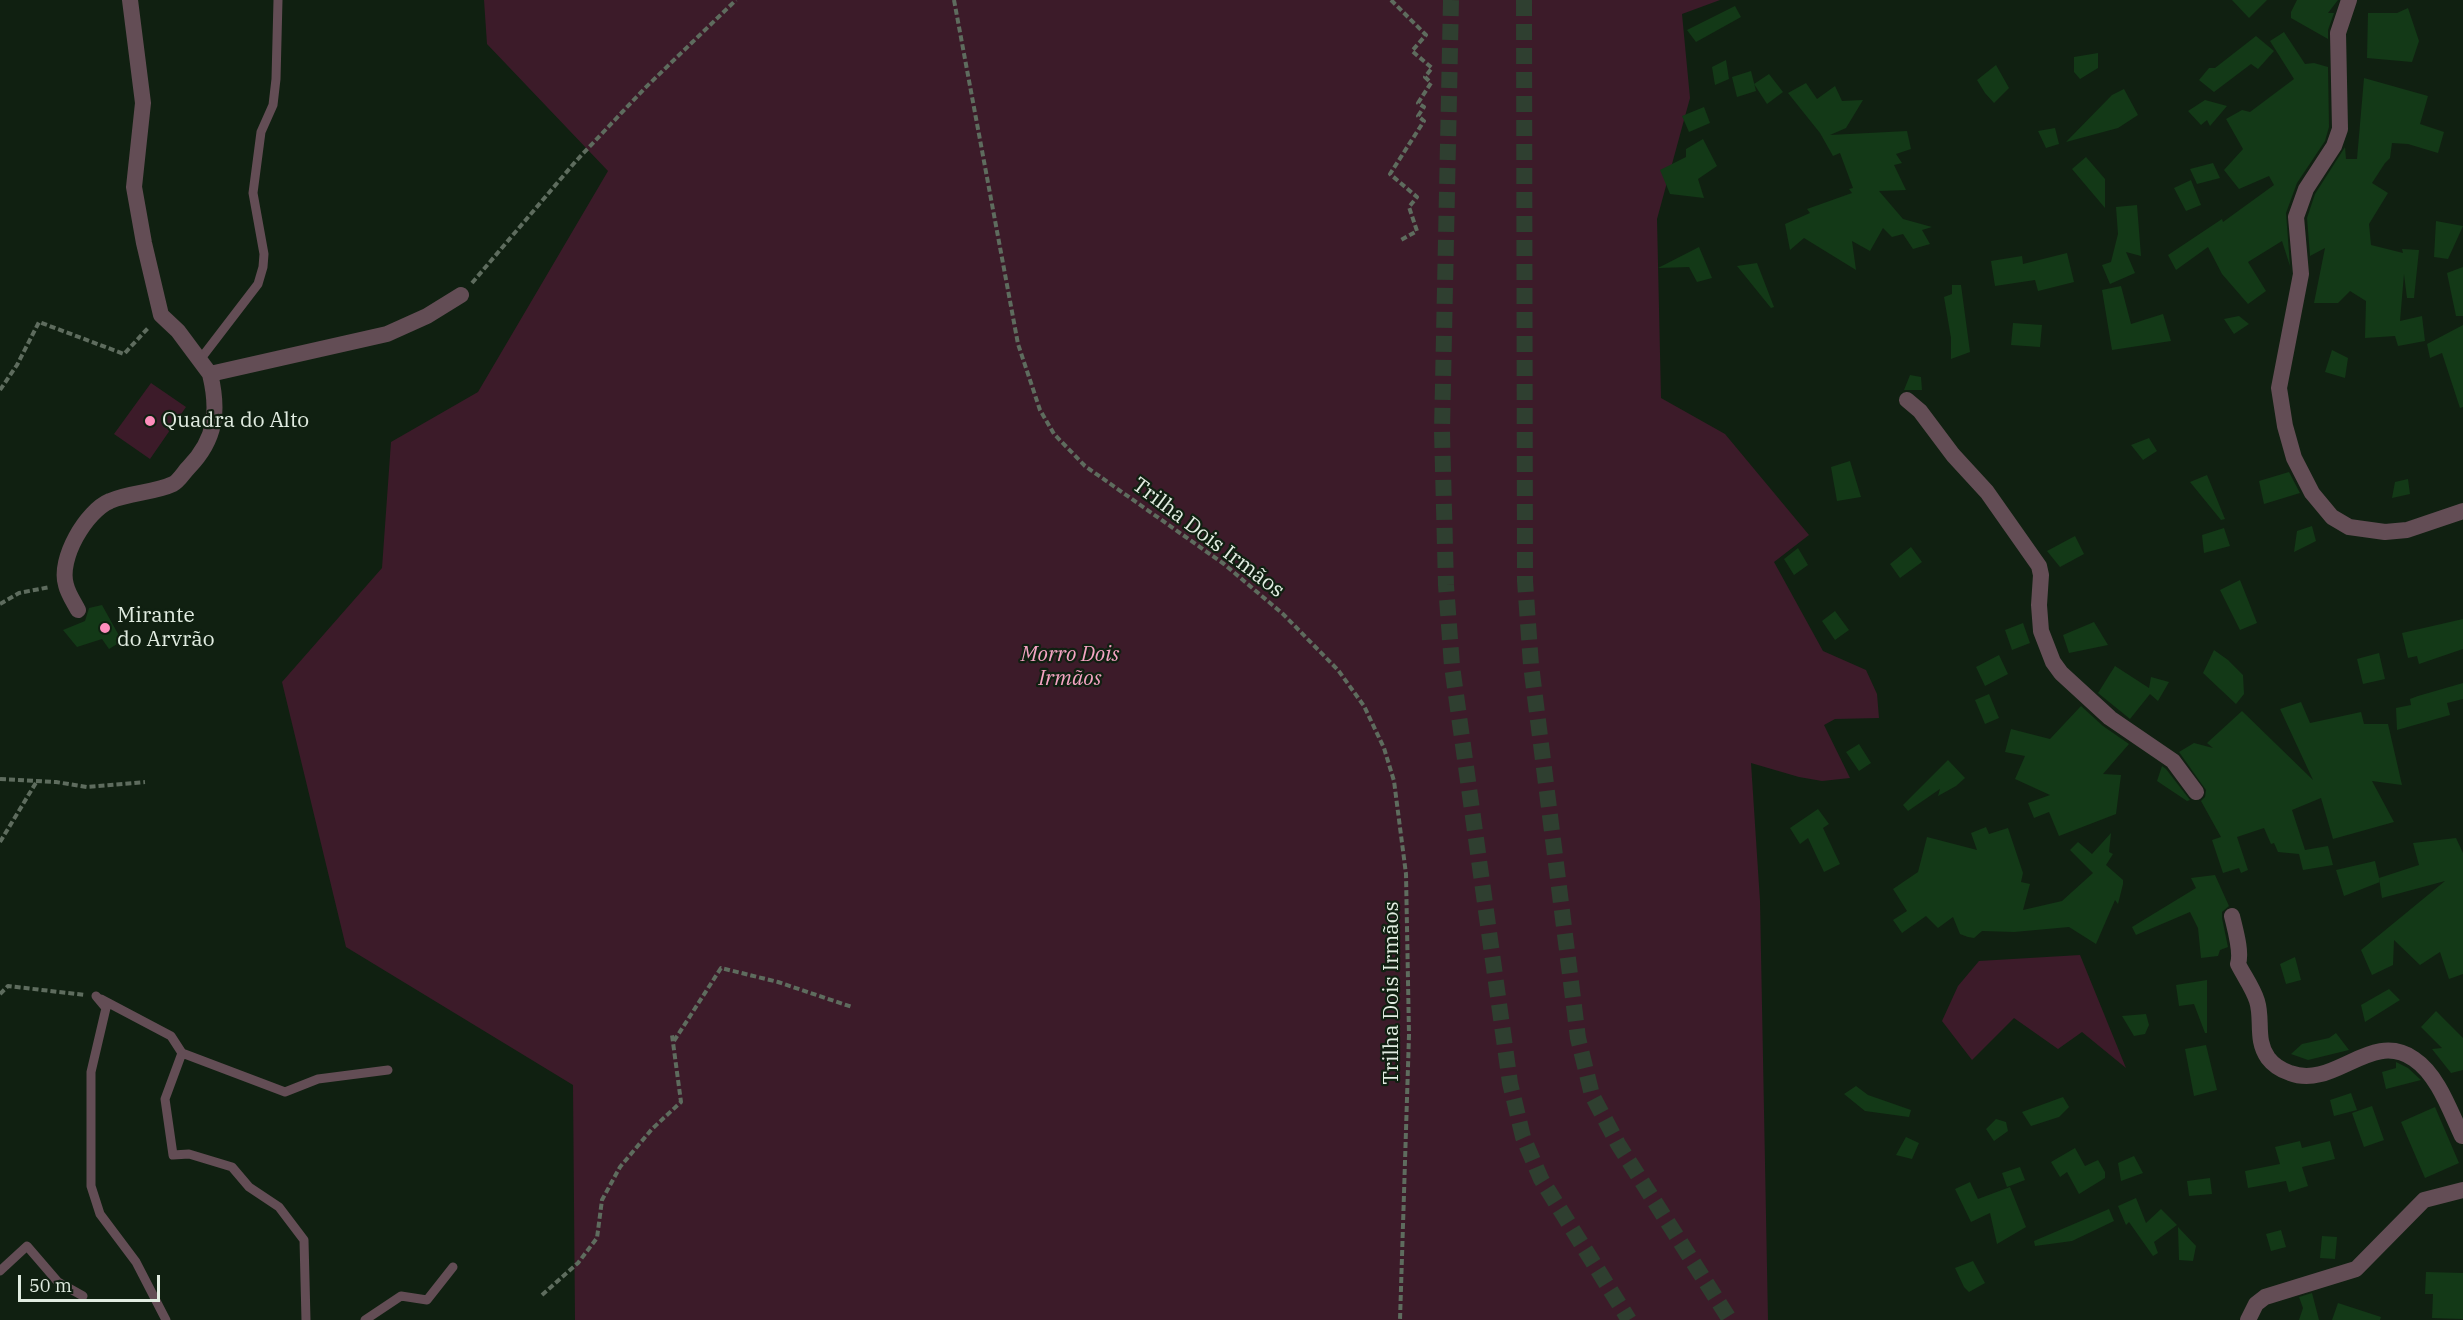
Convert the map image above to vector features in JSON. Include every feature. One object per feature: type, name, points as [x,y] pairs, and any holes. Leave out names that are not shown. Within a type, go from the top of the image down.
[{"type":"street","points":[[78,610],[65,585],[65,565],[70,549],[87,518],[110,501],[174,483],[201,454],[214,427],[214,393],[205,368],[178,331],[161,315],[134,187],[144,103],[130,0]]},
{"type":"street","points":[[2349,0],[2338,33],[2340,129],[2334,146],[2306,189],[2296,217],[2301,274],[2279,388],[2285,426],[2294,458],[2312,493],[2332,517],[2349,527],[2385,532],[2407,530],[2463,511]]},
{"type":"street","points":[[205,368],[387,334],[428,316],[461,295]]},
{"type":"street","points":[[1906,400],[1920,411],[1953,455],[1987,492],[2039,567],[2041,631],[2048,652],[2061,674],[2118,725],[2165,754],[2196,792]]},
{"type":"street","points":[[2232,916],[2237,947],[2241,956],[2238,964],[2257,998],[2258,1032],[2264,1052],[2273,1064],[2289,1073],[2308,1077],[2326,1074],[2349,1061],[2378,1051],[2390,1050],[2407,1055],[2431,1076],[2462,1136]]},
{"type":"street","points":[[2248,1320],[2256,1304],[2265,1297],[2356,1269],[2424,1200],[2463,1190]]},
{"type":"lane","points":[[205,368],[258,284],[263,267],[264,254],[253,194],[261,132],[273,105],[276,80],[278,0]]},
{"type":"lane","points":[[96,996],[171,1036],[182,1053],[285,1092],[318,1080],[388,1070]]},
{"type":"lane","points":[[96,996],[106,1008],[91,1072],[91,1186],[100,1214],[136,1262],[166,1320]]},
{"type":"lane","points":[[182,1053],[165,1100],[173,1155],[189,1154],[232,1167],[249,1187],[279,1207],[304,1240],[306,1320]]},
{"type":"lane","points":[[0,1271],[27,1246],[58,1282],[82,1296]]},
{"type":"lane","points":[[364,1320],[401,1296],[427,1300],[453,1267]]},
{"type":"path","points":[[461,295],[486,269],[576,161],[645,88],[736,0]]},
{"type":"path","name":"Trilha Dois Irmãos","points":[[954,0],[1018,344],[1040,410],[1054,434],[1085,466],[1224,564],[1283,614],[1338,670],[1364,706],[1384,748],[1394,781],[1407,874],[1409,1035],[1400,1320]]},
{"type":"path","points":[[1391,0],[1426,35],[1412,51],[1432,68],[1425,77],[1431,83],[1418,102],[1424,107],[1418,116],[1424,121],[1390,174],[1417,197],[1409,207],[1417,231],[1401,240]]},
{"type":"path","points":[[0,390],[17,365],[39,322],[124,354],[161,315]]},
{"type":"path","points":[[0,604],[19,593],[65,585]]},
{"type":"path","points":[[0,779],[87,787],[145,782]]},
{"type":"path","points":[[0,842],[37,781]]},
{"type":"path","points":[[673,1043],[721,968],[778,982],[852,1007]]},
{"type":"path","points":[[0,994],[8,986],[96,996]]},
{"type":"path","points":[[542,1295],[578,1263],[597,1238],[602,1200],[620,1167],[652,1129],[681,1102],[672,1035]]},
{"type":"green space","name":"Morro Dois Irmãos","points":[[484,0],[1720,0],[1682,14],[1690,98],[1657,219],[1661,398],[1725,434],[1809,535],[1774,562],[1823,651],[1866,670],[1877,694],[1879,718],[1835,719],[1824,725],[1850,778],[1822,781],[1751,763],[1760,901],[1768,1320],[575,1320],[573,1085],[346,947],[282,682],[382,568],[391,442],[478,392],[608,171],[487,44]]},
{"type":"green space","name":"Quadra do Alto","points":[[151,383],[186,407],[150,459],[114,434]]},
{"type":"green space","points":[[2080,955],[2126,1068],[2082,1032],[2058,1049],[2014,1018],[1972,1060],[1942,1021],[1958,986],[1979,961]]},
{"type":"building","points":[[2232,0],[2267,0],[2249,18]]},
{"type":"building","points":[[2297,0],[2338,0],[2328,13],[2334,13],[2328,30],[2328,39],[2291,18],[2291,12]]},
{"type":"building","points":[[1735,6],[1741,17],[1696,42],[1687,30]]},
{"type":"building","points":[[2408,8],[2419,41],[2412,62],[2367,58],[2368,13],[2397,13]]},
{"type":"building","points":[[2284,32],[2305,64],[2314,63],[2328,67],[2329,127],[2325,141],[2297,183],[2286,213],[2290,266],[2282,241],[2248,262],[2266,291],[2248,304],[2222,274],[2208,247],[2176,270],[2168,255],[2222,219],[2223,222],[2274,185],[2269,176],[2239,189],[2224,170],[2243,149],[2226,119],[2242,110],[2250,112],[2294,79],[2270,41]]},
{"type":"building","points":[[2256,36],[2274,51],[2258,69],[2251,64],[2214,92],[2199,80],[2209,68],[2215,68]]},
{"type":"building","points":[[2098,53],[2098,68],[2080,79],[2074,72],[2074,57]]},
{"type":"building","points":[[1726,60],[1729,79],[1715,85],[1712,67]]},
{"type":"building","points":[[1996,65],[2009,88],[1994,103],[1977,80]]},
{"type":"building","points":[[1751,71],[1756,91],[1737,97],[1732,77]]},
{"type":"building","points":[[1769,74],[1783,92],[1767,104],[1754,84]]},
{"type":"building","points":[[2364,78],[2428,96],[2420,124],[2444,132],[2438,153],[2408,144],[2392,143],[2390,158],[2372,183],[2388,193],[2369,224],[2371,245],[2403,253],[2402,249],[2419,250],[2414,298],[2407,298],[2404,274],[2400,321],[2422,316],[2425,341],[2398,346],[2395,336],[2365,338],[2366,301],[2350,291],[2338,303],[2314,303],[2325,248],[2310,256],[2307,218],[2315,194],[2345,147],[2346,159],[2357,159]]},
{"type":"building","points":[[1806,83],[1817,99],[1835,86],[1842,101],[1863,100],[1846,128],[1830,135],[1907,131],[1911,149],[1896,154],[1902,163],[1894,165],[1906,190],[1879,191],[1903,219],[1932,227],[1922,230],[1930,244],[1913,249],[1903,234],[1892,237],[1883,228],[1870,251],[1852,241],[1856,270],[1804,238],[1790,250],[1785,224],[1810,213],[1807,209],[1852,193],[1849,189],[1853,188],[1840,153],[1833,156],[1820,133],[1788,93]]},
{"type":"building","points":[[2124,89],[2138,115],[2118,128],[2066,142],[2112,95]]},
{"type":"building","points":[[2205,100],[2227,106],[2210,126],[2207,120],[2201,125],[2188,111]]},
{"type":"building","points":[[1704,107],[1710,123],[1689,132],[1682,116]]},
{"type":"building","points":[[2055,128],[2059,144],[2046,148],[2038,131]]},
{"type":"building","points":[[1703,139],[1717,166],[1698,179],[1704,198],[1670,194],[1660,170],[1686,157],[1686,149]]},
{"type":"building","points":[[2086,157],[2105,179],[2105,208],[2072,169]]},
{"type":"building","points":[[2213,163],[2220,178],[2197,184],[2190,169]]},
{"type":"building","points":[[2191,180],[2201,205],[2186,211],[2174,188]]},
{"type":"building","points":[[2137,205],[2141,256],[2126,252],[2135,273],[2110,284],[2102,265],[2111,262],[2118,234],[2116,207]]},
{"type":"building","points":[[2436,221],[2463,226],[2448,259],[2434,257]]},
{"type":"building","points":[[1699,247],[1712,278],[1697,282],[1689,267],[1658,268]]},
{"type":"building","points":[[2067,253],[2074,282],[2038,291],[2035,280],[1995,286],[1991,261],[2022,256],[2023,264]]},
{"type":"building","points":[[1757,263],[1774,307],[1771,308],[1737,266]]},
{"type":"building","points":[[2463,267],[2463,316],[2456,316],[2447,273]]},
{"type":"building","points":[[1952,285],[1961,285],[1970,352],[1951,359],[1951,338],[1944,297],[1952,294]]},
{"type":"building","points":[[2121,286],[2131,324],[2163,314],[2171,341],[2112,350],[2102,290]]},
{"type":"building","points":[[2239,316],[2249,324],[2234,334],[2224,319]]},
{"type":"building","points":[[2013,323],[2042,325],[2040,347],[2011,345]]},
{"type":"building","points":[[2463,325],[2463,407],[2460,408],[2442,353],[2430,358],[2427,344]]},
{"type":"building","points":[[2332,350],[2348,358],[2345,378],[2325,372]]},
{"type":"building","points":[[1910,375],[1921,377],[1922,390],[1904,390]]},
{"type":"building","points":[[2149,438],[2157,451],[2143,460],[2131,445]]},
{"type":"building","points":[[1850,461],[1861,497],[1837,501],[1831,467]]},
{"type":"building","points":[[2289,472],[2300,493],[2264,504],[2259,481]]},
{"type":"building","points":[[2207,475],[2225,519],[2221,520],[2190,482]]},
{"type":"building","points":[[2408,479],[2410,494],[2392,498],[2395,482]]},
{"type":"building","points":[[2312,526],[2316,541],[2294,552],[2297,531]]},
{"type":"building","points":[[2224,528],[2230,546],[2204,553],[2202,535]]},
{"type":"building","points":[[2075,536],[2084,554],[2060,567],[2047,551]]},
{"type":"building","points":[[1911,547],[1922,562],[1900,578],[1890,564]]},
{"type":"building","points":[[1798,548],[1808,565],[1794,575],[1784,559]]},
{"type":"building","points":[[2240,580],[2257,623],[2240,630],[2220,590]]},
{"type":"building","points":[[102,605],[122,641],[109,649],[102,639],[77,647],[63,630],[85,621],[89,608]]},
{"type":"building","points":[[1835,611],[1849,630],[1835,640],[1822,621]]},
{"type":"building","points":[[2463,619],[2463,649],[2419,664],[2417,656],[2408,658],[2402,633]]},
{"type":"building","points":[[2094,622],[2108,645],[2069,653],[2063,635]]},
{"type":"building","points":[[2023,623],[2030,643],[2012,650],[2005,630]]},
{"type":"building","points":[[2214,650],[2243,675],[2244,694],[2236,704],[2203,673]]},
{"type":"building","points":[[2379,653],[2385,679],[2363,684],[2357,659]]},
{"type":"building","points":[[1999,655],[2008,674],[1985,686],[1976,667]]},
{"type":"building","points":[[2115,666],[2149,688],[2151,677],[2169,682],[2158,701],[2150,694],[2130,719],[2098,693]]},
{"type":"building","points":[[2463,683],[2463,699],[2447,703],[2450,715],[2397,730],[2396,708],[2411,705],[2410,699],[2418,696]]},
{"type":"building","points":[[1989,694],[1999,718],[1985,724],[1975,700]]},
{"type":"building","points":[[2301,702],[2310,723],[2361,712],[2364,724],[2388,724],[2402,785],[2372,781],[2394,822],[2333,839],[2321,798],[2292,810],[2305,850],[2328,846],[2333,865],[2303,870],[2299,854],[2278,852],[2274,843],[2271,844],[2264,828],[2237,837],[2248,870],[2241,873],[2239,868],[2223,873],[2212,840],[2221,837],[2201,801],[2205,797],[2206,790],[2179,752],[2194,743],[2213,748],[2207,743],[2242,711],[2313,780],[2280,709]]},
{"type":"building","points":[[2081,706],[2103,726],[2129,744],[2103,774],[2121,775],[2116,814],[2059,836],[2049,812],[2034,818],[2028,803],[2050,795],[2015,779],[2025,756],[2005,752],[2011,729],[2050,739]]},
{"type":"building","points":[[1859,744],[1871,763],[1859,771],[1846,752]]},
{"type":"building","points":[[1948,760],[1965,778],[1938,796],[1940,789],[1908,811],[1903,805]]},
{"type":"building","points":[[2162,766],[2190,800],[2187,801],[2157,781]]},
{"type":"building","points":[[1818,809],[1829,824],[1823,828],[1840,864],[1824,872],[1808,838],[1800,844],[1790,828]]},
{"type":"building","points":[[1986,827],[1989,834],[2008,828],[2023,873],[2021,882],[2030,884],[2023,910],[2062,901],[2093,873],[2070,850],[2078,842],[2092,854],[2111,833],[2109,852],[2113,854],[2106,865],[2123,880],[2123,884],[2118,904],[2115,900],[2096,944],[2069,927],[2014,932],[1982,931],[1974,938],[1968,937],[1960,934],[1953,917],[1938,928],[1926,916],[1902,933],[1893,920],[1907,911],[1893,889],[1918,872],[1927,837],[1977,850],[1971,833]]},
{"type":"building","points":[[2456,838],[2463,853],[2463,974],[2449,979],[2440,952],[2420,965],[2394,940],[2393,965],[2372,975],[2361,950],[2445,881],[2382,898],[2379,878],[2419,865],[2413,843]]},
{"type":"building","points":[[2375,861],[2380,882],[2344,896],[2336,870]]},
{"type":"building","points":[[2215,875],[2229,906],[2222,912],[2228,947],[2220,950],[2218,956],[2201,958],[2198,928],[2190,912],[2136,935],[2132,927],[2196,888],[2191,878]]},
{"type":"building","points":[[2295,957],[2301,980],[2286,984],[2280,964]]},
{"type":"building","points":[[2207,980],[2207,1033],[2205,1033],[2194,1004],[2179,1006],[2176,985]]},
{"type":"building","points":[[2389,989],[2400,1000],[2365,1022],[2361,1005]]},
{"type":"building","points":[[2436,1011],[2463,1038],[2463,1070],[2451,1073],[2432,1049],[2442,1048],[2421,1027]]},
{"type":"building","points":[[2146,1014],[2149,1025],[2145,1034],[2134,1036],[2122,1016]]},
{"type":"building","points":[[2336,1033],[2349,1050],[2308,1060],[2291,1054],[2302,1044],[2329,1038]]},
{"type":"building","points":[[2206,1045],[2217,1090],[2194,1096],[2185,1049]]},
{"type":"building","points":[[2396,1062],[2408,1068],[2421,1080],[2386,1089],[2382,1072],[2396,1068]]},
{"type":"building","points":[[1856,1086],[1868,1095],[1911,1110],[1909,1117],[1865,1111],[1844,1094]]},
{"type":"building","points":[[2351,1093],[2357,1110],[2334,1116],[2330,1100]]},
{"type":"building","points":[[2063,1097],[2069,1107],[2059,1117],[2031,1126],[2022,1112]]},
{"type":"building","points":[[2372,1106],[2384,1140],[2364,1147],[2352,1113]]},
{"type":"building","points":[[2435,1107],[2459,1163],[2425,1178],[2401,1122]]},
{"type":"building","points":[[1996,1119],[2006,1122],[2008,1131],[1994,1141],[1986,1129]]},
{"type":"building","points":[[1906,1137],[1919,1143],[1912,1159],[1896,1155]]},
{"type":"building","points":[[2300,1141],[2302,1148],[2330,1141],[2335,1159],[2302,1167],[2308,1186],[2289,1192],[2286,1181],[2248,1188],[2245,1171],[2280,1164],[2275,1147]]},
{"type":"building","points":[[2075,1148],[2085,1166],[2098,1160],[2105,1172],[2105,1178],[2079,1194],[2067,1172],[2060,1177],[2051,1162]]},
{"type":"building","points":[[2134,1156],[2143,1173],[2121,1181],[2118,1163]]},
{"type":"building","points":[[2020,1167],[2025,1180],[2007,1187],[2002,1173]]},
{"type":"building","points":[[2210,1178],[2212,1194],[2189,1196],[2187,1181]]},
{"type":"building","points":[[1970,1182],[1978,1199],[2010,1187],[2026,1227],[1997,1244],[1990,1213],[1971,1222],[1955,1189]]},
{"type":"building","points":[[2136,1198],[2146,1223],[2161,1209],[2177,1225],[2154,1242],[2158,1253],[2153,1256],[2129,1222],[2126,1225],[2118,1206]]},
{"type":"building","points":[[2109,1209],[2114,1221],[2072,1241],[2035,1246],[2034,1241]]},
{"type":"building","points":[[2178,1227],[2196,1246],[2193,1261],[2179,1260]]},
{"type":"building","points":[[2281,1230],[2286,1247],[2271,1251],[2266,1234]]},
{"type":"building","points":[[2322,1236],[2337,1237],[2335,1259],[2320,1258]]},
{"type":"building","points":[[1973,1261],[1985,1283],[1969,1292],[1955,1268]]},
{"type":"building","points":[[2426,1272],[2463,1273],[2463,1319],[2432,1318],[2433,1294],[2425,1294]]},
{"type":"building","points":[[2312,1293],[2319,1320],[2299,1320],[2303,1308],[2299,1297]]},
{"type":"building","points":[[2338,1303],[2381,1317],[2380,1320],[2332,1320]]},
{"type":"tunnel","points":[[1451,0],[1442,431],[1446,585],[1452,666],[1510,1083],[1523,1137],[1541,1179],[1629,1320]]},
{"type":"tunnel","points":[[1524,0],[1525,581],[1531,665],[1578,1038],[1592,1095],[1618,1144],[1730,1320]]},
{"type":"place","name":"Quadra do Alto","points":[[150,421]]},
{"type":"place","name":"Mirante do Arvrão","points":[[105,628]]}]
